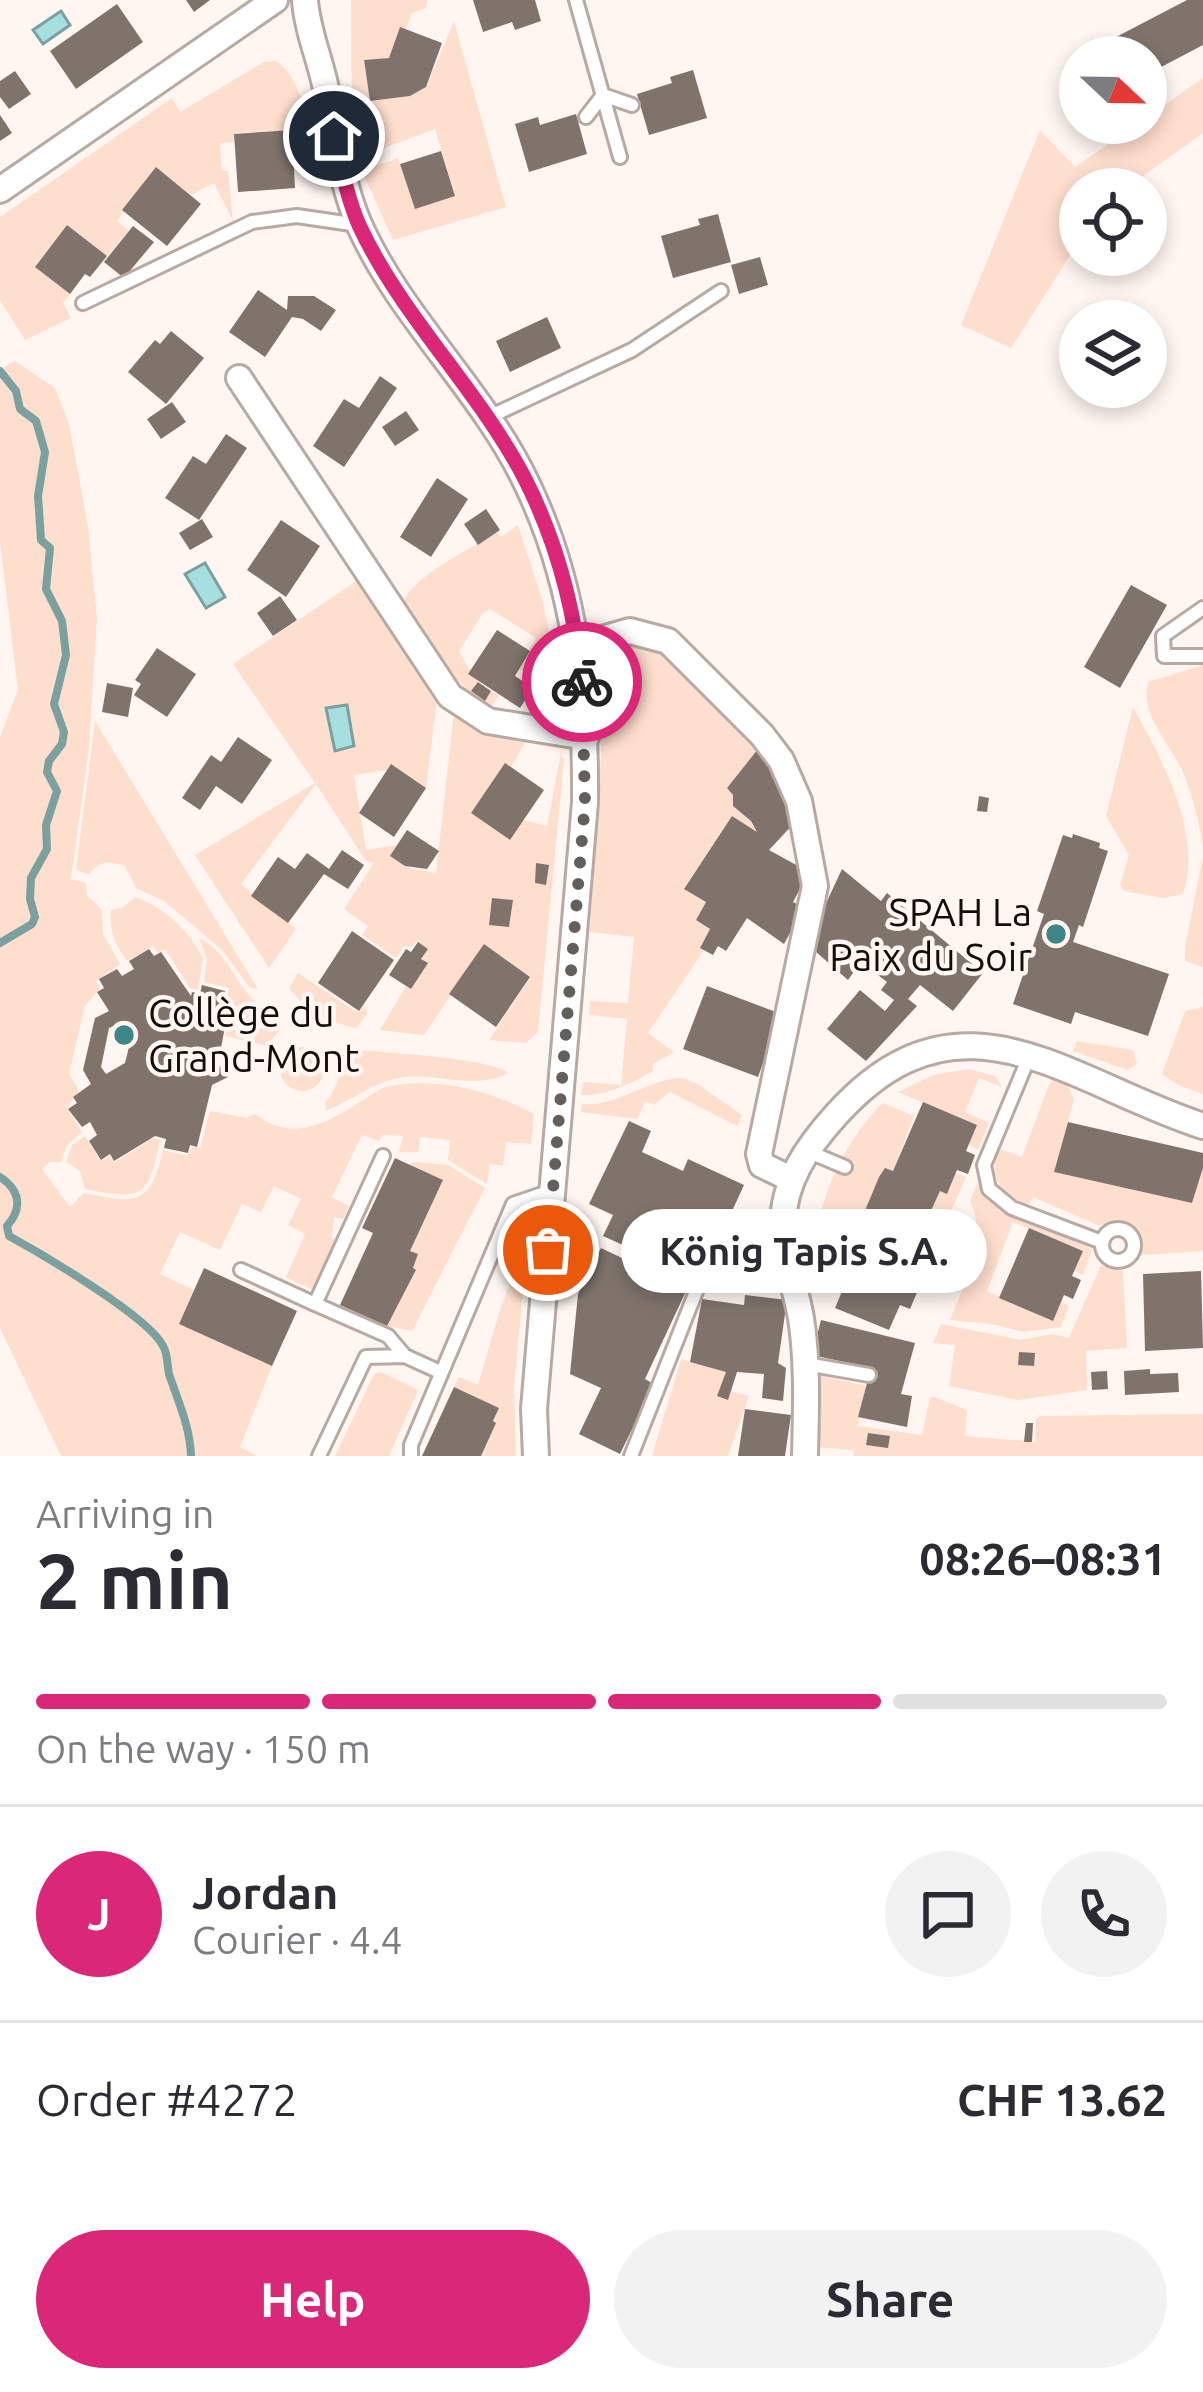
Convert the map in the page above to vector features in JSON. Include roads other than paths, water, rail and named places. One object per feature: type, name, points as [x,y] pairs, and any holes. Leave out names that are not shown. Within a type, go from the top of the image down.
[{"type":"street","points":[[0,190],[275,0]]},
{"type":"street","points":[[305,0],[359,225],[524,477],[571,605],[578,646],[586,737],[585,802],[534,1409],[536,1456]]},
{"type":"street","points":[[239,378],[450,696],[488,721],[586,737]]},
{"type":"street","points":[[578,646],[630,632],[668,641],[762,735],[781,760],[799,801],[815,886],[759,1154],[762,1165],[791,1179]]},
{"type":"street","points":[[805,1456],[806,1364],[783,1229],[791,1179],[806,1151],[873,1080],[936,1049],[979,1044],[1030,1056],[1203,1126]]},
{"type":"lane","points":[[576,0],[620,157]]},
{"type":"lane","points":[[603,95],[632,105]]},
{"type":"lane","points":[[586,117],[603,95]]},
{"type":"lane","points":[[83,303],[252,222],[297,216],[359,225]]},
{"type":"lane","points":[[486,418],[632,350],[721,292]]},
{"type":"lane","points":[[1203,608],[1163,636],[1164,656],[1203,656]]},
{"type":"lane","points":[[1030,1056],[984,1165],[989,1189],[1012,1208],[1102,1242]]},
{"type":"lane","points":[[806,1151],[845,1167]]},
{"type":"lane","points":[[315,1304],[383,1156]]},
{"type":"lane","points":[[411,1456],[440,1372],[513,1204],[553,1190]]},
{"type":"lane","points":[[241,1270],[388,1336],[405,1356],[440,1372]]},
{"type":"lane","points":[[631,1456],[699,1284]]},
{"type":"lane","points":[[320,1456],[366,1357],[405,1356]]},
{"type":"lane","points":[[806,1364],[869,1375]]},
{"type":"water","points":[[61,11],[70,25],[43,44],[33,30]]},
{"type":"water","points":[[205,563],[225,597],[206,608],[185,574]]},
{"type":"water","points":[[347,705],[354,746],[335,751],[326,708]]},
{"type":"waterway","points":[[0,371],[16,391],[20,409],[36,421],[45,452],[38,496],[41,540],[50,548],[46,589],[62,621],[66,655],[54,704],[64,732],[47,772],[57,791],[46,825],[47,849],[31,878],[35,917],[32,924],[0,943]]},
{"type":"waterway","points":[[0,1177],[17,1200],[7,1226],[9,1236],[117,1303],[163,1346],[191,1456]]},
{"type":"place","name":"SPAH La Paix du Soir","points":[[1056,934]]},
{"type":"place","name":"Collège du Grand-Mont","points":[[124,1035]]},
{"type":"place","name":"König Tapis S.A.","points":[[548,1250]]}]
